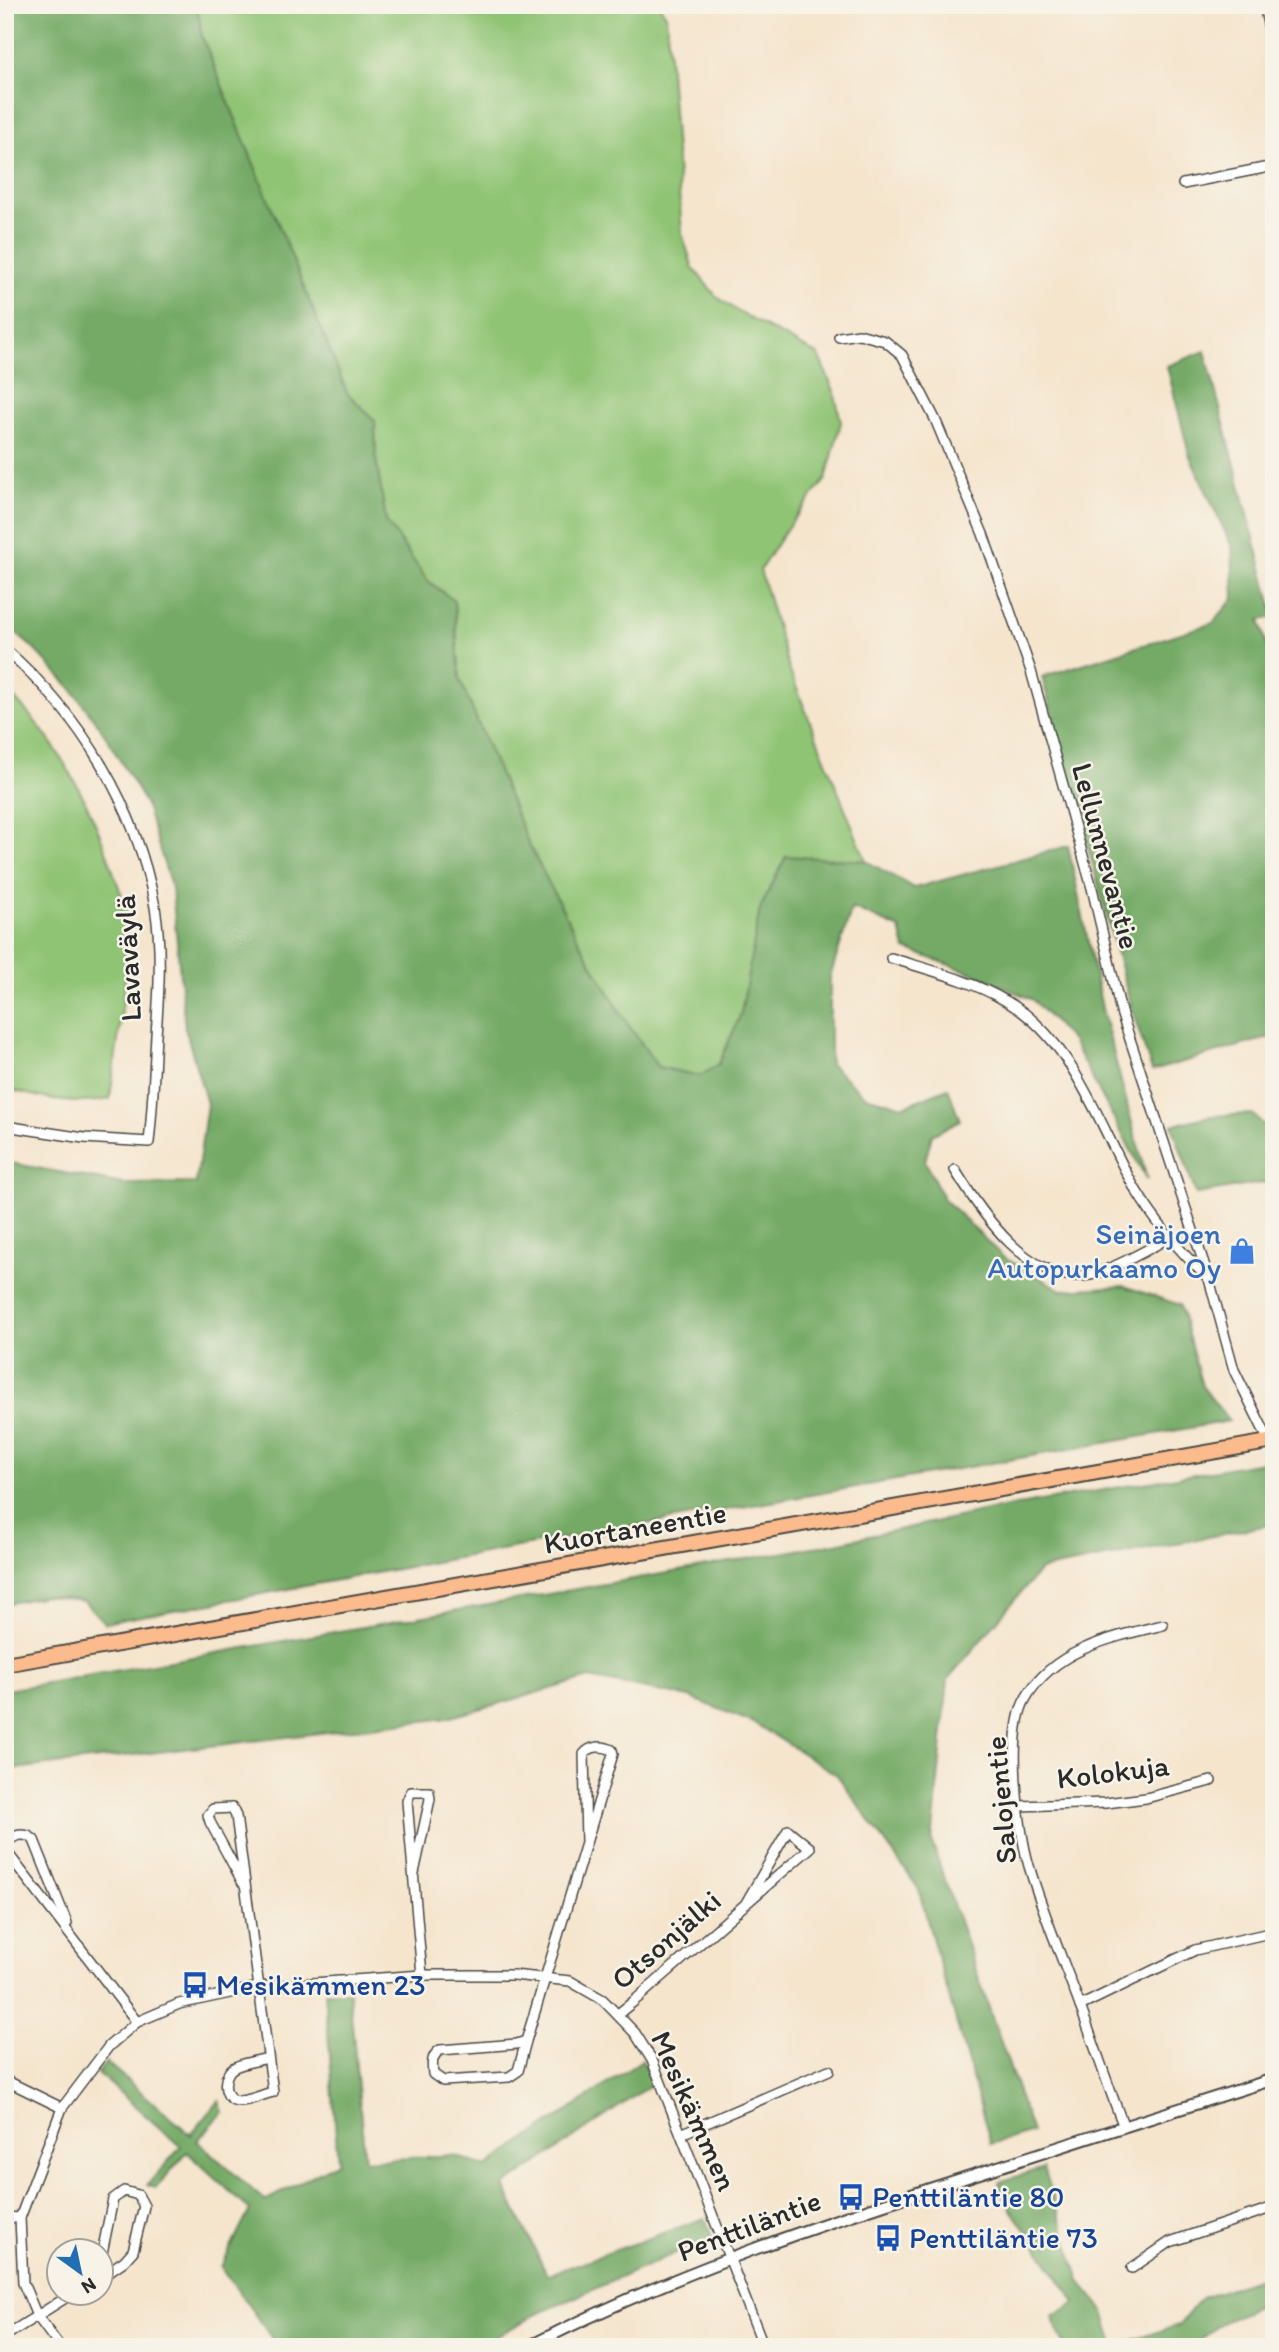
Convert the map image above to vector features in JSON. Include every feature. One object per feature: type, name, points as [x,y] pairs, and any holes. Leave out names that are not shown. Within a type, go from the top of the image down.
[{"type":"highway","name":"Kuortaneentie","points":[[5,1664],[1272,1441]]},
{"type":"street","points":[[1264,5],[1274,52]]},
{"type":"street","points":[[1183,184],[1274,166]]},
{"type":"street","name":"Lellunnevantie","points":[[839,337],[859,334],[885,341],[902,355],[935,419],[983,534],[1031,671],[1092,888],[1121,1012],[1209,1279],[1234,1370],[1272,1441]]},
{"type":"street","name":"Lavaväylä","points":[[5,649],[36,676],[83,734],[114,787],[141,850],[155,909],[159,980],[149,1142],[84,1138],[5,1126]]},
{"type":"street","points":[[891,958],[948,975],[1007,1001],[1045,1031],[1069,1062],[1135,1188],[1167,1238],[1209,1279]]},
{"type":"street","points":[[955,1170],[977,1206],[1014,1247],[1040,1266],[1069,1276],[1092,1275],[1150,1249],[1167,1238]]},
{"type":"street","name":"Salojentie","points":[[1124,2127],[1029,1866],[1019,1806],[1016,1730],[1026,1698],[1038,1682],[1080,1650],[1103,1640],[1163,1625]]},
{"type":"street","points":[[527,2041],[517,2045],[440,2050],[434,2053],[432,2059],[433,2074],[443,2081],[509,2077],[518,2071],[547,1978],[613,1754],[608,1747],[593,1747],[584,1754],[586,1842]]},
{"type":"street","name":"Kolokuja","points":[[1019,1806],[1106,1803],[1146,1798],[1211,1781]]},
{"type":"street","points":[[414,1873],[430,1799],[429,1792],[423,1791],[411,1792],[407,1801],[422,1975]]},
{"type":"street","points":[[243,1882],[209,1822],[208,1815],[213,1809],[232,1808],[236,1816],[273,2092],[242,2100],[235,2100],[230,2096],[225,2081],[227,2073],[234,2067],[268,2058]]},
{"type":"street","name":"Otsonjälki","points":[[618,2014],[810,1848],[788,1829],[746,1903]]},
{"type":"street","points":[[71,1935],[34,1840],[29,1835],[22,1834],[9,1840],[5,1845],[6,1851],[137,2022]]},
{"type":"street","points":[[1080,2006],[1195,1950],[1274,1932]]},
{"type":"street","name":"Mesikämmen","points":[[60,2347],[37,2316],[23,2283],[20,2218],[62,2108],[109,2046],[137,2022],[178,2004],[258,1986],[422,1975],[513,1975],[570,1981],[603,2000],[635,2033],[652,2060],[764,2347]]},
{"type":"street","points":[[681,2134],[829,2070]]},
{"type":"street","name":"Penttiläntie","points":[[528,2347],[643,2293],[847,2216],[1274,2079]]},
{"type":"street","points":[[5,2080],[62,2108]]},
{"type":"street","points":[[105,2236],[113,2199],[124,2191],[138,2195],[144,2206],[133,2251],[116,2266]]},
{"type":"street","points":[[1132,2268],[1170,2242],[1274,2207]]},
{"type":"street","points":[[5,2217],[20,2218]]},
{"type":"street","points":[[5,2336],[53,2306]]},
{"type":"green space","points":[[5,5],[197,5],[202,37],[347,393],[375,421],[376,459],[386,521],[427,580],[454,601],[460,680],[529,845],[581,945],[625,1020],[658,1067],[700,1076],[719,1064],[741,1014],[760,909],[786,856],[866,861],[914,888],[1068,846],[1103,1013],[1147,1180],[1072,1041],[1033,1000],[978,975],[905,949],[900,929],[852,908],[830,977],[830,1064],[865,1096],[904,1106],[948,1088],[960,1120],[932,1135],[925,1161],[943,1198],[1003,1257],[1062,1290],[1124,1286],[1180,1305],[1202,1386],[1229,1421],[104,1623],[84,1601],[44,1596],[5,1604],[5,1162],[123,1184],[196,1183],[207,1104],[185,1028],[172,889],[145,803],[104,733],[71,688],[32,647],[5,624]]},
{"type":"green space","points":[[197,5],[659,5],[666,15],[682,234],[693,268],[716,296],[740,313],[818,355],[834,391],[841,422],[826,479],[787,528],[760,570],[789,669],[866,861],[786,856],[760,909],[741,1014],[719,1064],[701,1076],[658,1067],[625,1020],[581,945],[529,845],[460,680],[454,601],[427,580],[386,521],[376,459],[375,421],[347,393],[202,37]]},
{"type":"green space","points":[[1205,351],[1274,614],[1274,617],[1260,620],[1274,675],[1274,1036],[1152,1071],[1132,1010],[1042,677],[1213,623],[1234,598],[1232,547],[1189,454],[1167,366]]},
{"type":"green space","points":[[5,689],[41,730],[72,776],[96,826],[124,904],[127,958],[110,1099],[70,1102],[5,1088]]},
{"type":"green space","points":[[1252,1114],[1274,1134],[1274,1181],[1196,1194],[1172,1125],[1210,1116]]},
{"type":"green space","points":[[1274,1460],[1274,1524],[1040,1570],[948,1679],[932,1843],[1032,2132],[991,2144],[918,1888],[837,1775],[754,1723],[689,1697],[589,1678],[448,1718],[5,1770],[6,1690],[826,1545],[996,1509]]},
{"type":"green space","points":[[325,1992],[349,1992],[365,2161],[453,2155],[486,2167],[642,2060],[652,2084],[504,2186],[547,2275],[705,2218],[712,2237],[535,2315],[477,2347],[278,2347],[221,2267],[250,2210],[187,2152],[156,2188],[147,2185],[181,2147],[98,2073],[106,2062],[191,2135],[219,2101],[223,2112],[197,2141],[265,2201],[338,2162]]},
{"type":"green space","points":[[1044,2168],[1080,2281],[1103,2310],[1115,2346],[1179,2325],[1201,2298],[1274,2273],[1274,2299],[1221,2323],[1192,2347],[1065,2347],[1052,2317],[1076,2303],[1005,2201],[999,2182]]},
{"type":"place","name":"Seinäjoen Autopurkaamo Oy","points":[[1242,1251]]},
{"type":"place","name":"Mesikämmen 23","points":[[195,1985]]},
{"type":"place","name":"Penttiläntie 80","points":[[851,2197]]},
{"type":"place","name":"Penttiläntie 73","points":[[888,2238]]}]
